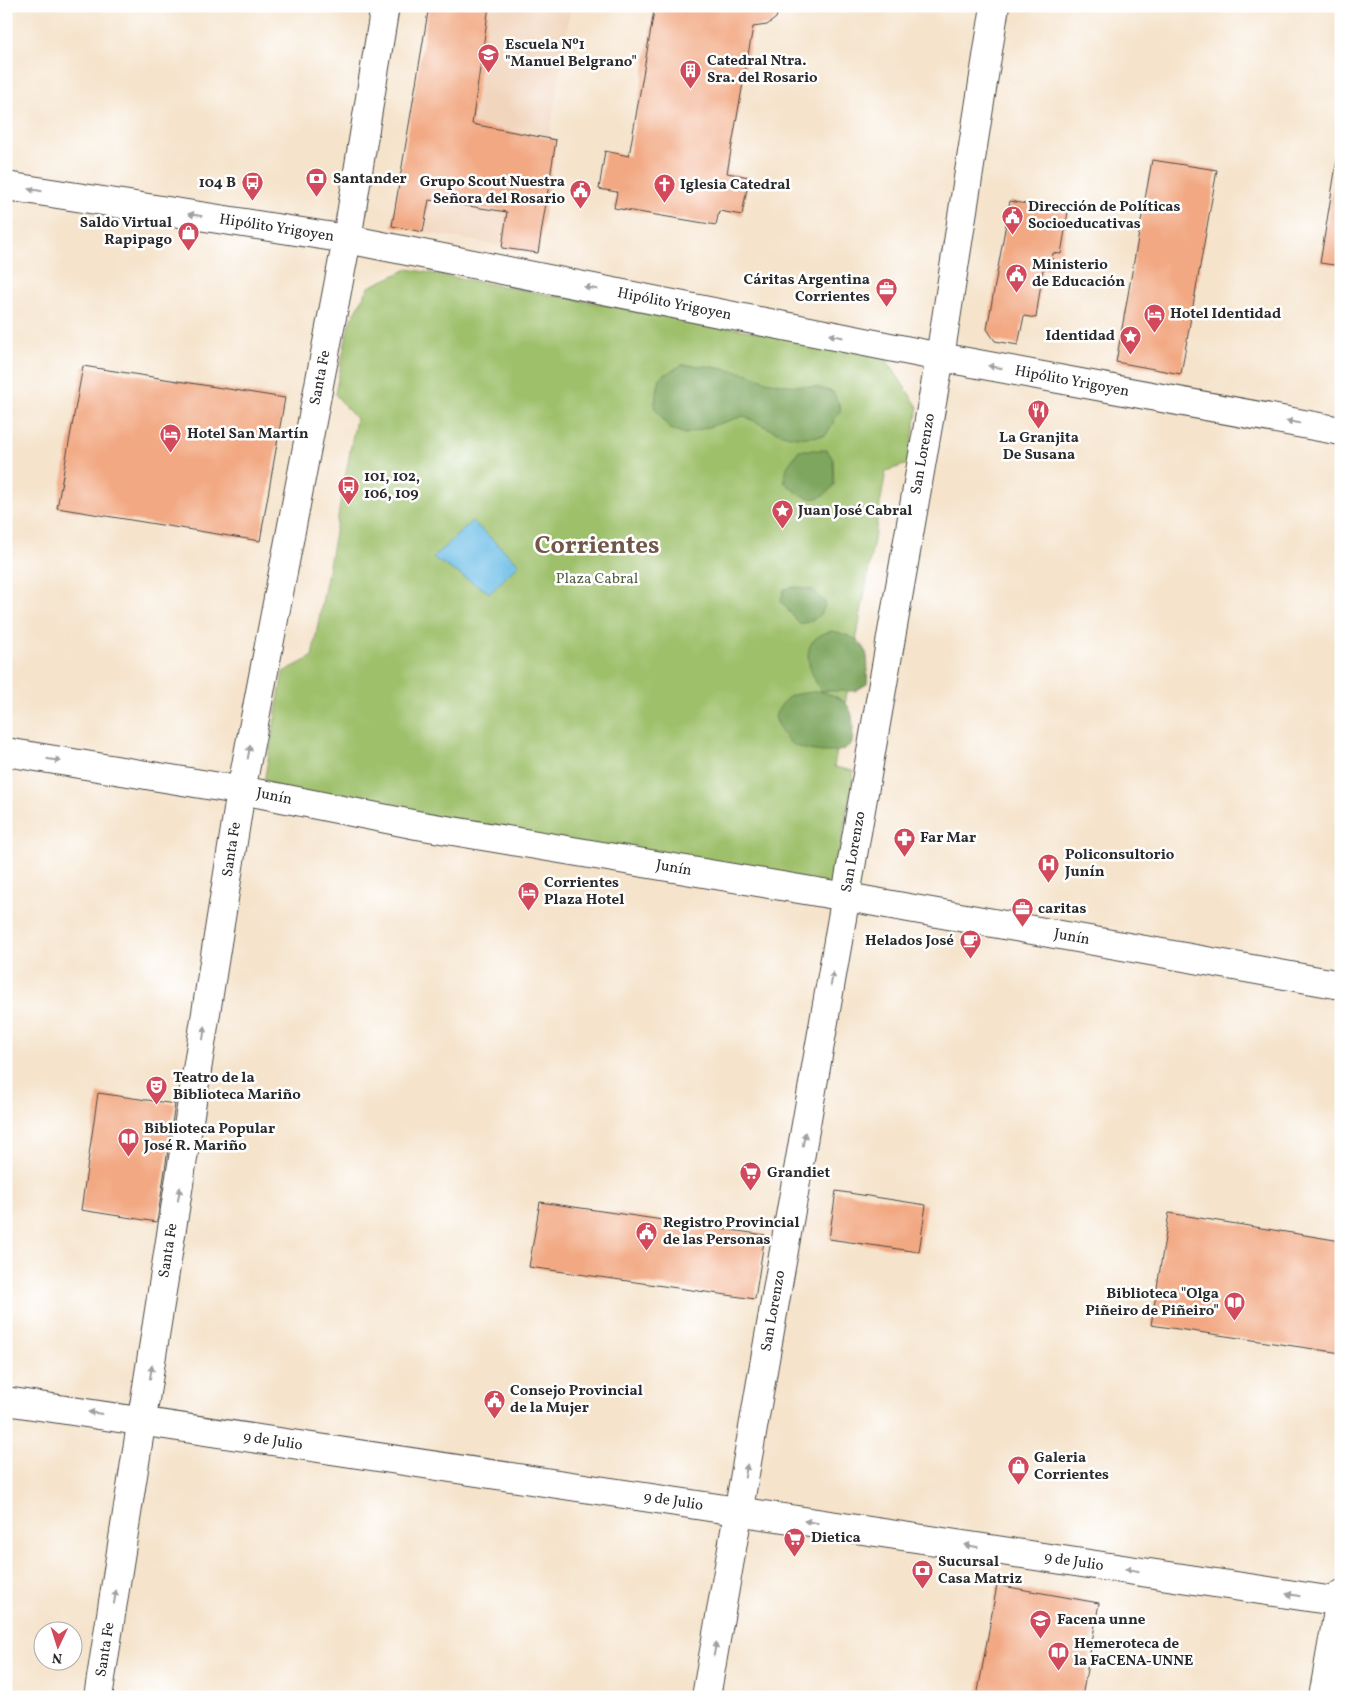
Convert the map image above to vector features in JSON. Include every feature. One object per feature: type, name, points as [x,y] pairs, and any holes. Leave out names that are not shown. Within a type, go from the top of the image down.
[{"type":"street","name":"Santa Fe","points":[[98,1697],[144,1420],[241,791],[347,239],[386,6]]},
{"type":"street","name":"San Lorenzo","points":[[706,1697],[940,357],[995,6]]},
{"type":"street","name":"Hipólito Yrigoyen","points":[[6,186],[347,239],[940,357],[1341,431]]},
{"type":"street","name":"Junín","points":[[6,752],[241,791],[426,826],[847,897],[1341,985]]},
{"type":"street","name":"9 de Julio","points":[[6,1401],[1340,1599]]},
{"type":"street","points":[[1323,1697],[1340,1599]]},
{"type":"shaded area","name":"Escuela Nº1 \"Manuel Belgrano\"","points":[[429,6],[571,6],[549,139],[556,140],[538,253],[392,226]]},
{"type":"green space","name":"Plaza Cabral","points":[[408,269],[883,355],[918,407],[908,464],[886,471],[834,767],[854,771],[832,895],[262,794],[283,672],[312,657],[356,419],[335,394],[349,324],[369,287]]},
{"type":"green space","points":[[682,365],[707,366],[750,374],[766,381],[816,387],[833,392],[841,409],[826,435],[801,437],[783,434],[744,416],[686,434],[670,429],[654,407],[660,377]]},
{"type":"green space","points":[[799,450],[827,450],[833,459],[834,485],[828,492],[816,498],[810,498],[784,482],[787,467]]},
{"type":"green space","points":[[797,587],[813,590],[825,602],[820,615],[808,622],[799,624],[781,601],[784,589]]},
{"type":"green space","points":[[832,631],[844,634],[860,642],[867,654],[867,684],[855,691],[821,691],[812,673],[809,664],[809,647],[821,635]]},
{"type":"green space","points":[[818,691],[829,694],[844,702],[852,714],[852,743],[846,748],[833,752],[804,749],[787,740],[778,725],[775,716],[787,698],[796,694]]},
{"type":"water","points":[[472,521],[519,564],[490,593],[433,558]]},
{"type":"building","name":"Escuela Nº1 \"Manuel Belgrano\"","points":[[429,6],[489,6],[472,124],[556,140],[538,253],[502,248],[507,212],[429,200],[423,232],[392,226]]},
{"type":"building","name":"Catedral Ntra. Sra. del Rosario","points":[[646,6],[780,6],[776,18],[767,25],[753,27],[727,173],[749,177],[742,215],[719,211],[716,225],[614,208],[617,192],[599,189],[605,151],[629,156],[654,11]]},
{"type":"building","points":[[1341,141],[1341,266],[1320,263]]},
{"type":"building","name":"Hotel Identidad","points":[[1152,160],[1217,170],[1181,374],[1116,362]]},
{"type":"building","name":"Ministerio de Educación","points":[[1010,201],[1068,212],[1061,254],[1053,253],[1051,270],[1043,269],[1036,318],[1024,316],[1018,345],[995,341],[987,329]]},
{"type":"building","name":"Hotel San Martín","points":[[83,366],[285,398],[260,541],[57,508]]},
{"type":"building","name":"Biblioteca Popular José R. Mariño","points":[[98,1093],[175,1104],[157,1222],[81,1210]]},
{"type":"building","name":"Registro Provincial de las Personas","points":[[836,1191],[926,1205],[919,1252],[829,1239]]},
{"type":"building","name":"Registro Provincial de las Personas","points":[[540,1202],[765,1235],[755,1299],[529,1267]]},
{"type":"building","points":[[1169,1213],[1341,1241],[1341,1353],[1151,1325]]},
{"type":"building","name":"Facena unne","points":[[997,1585],[1099,1603],[1082,1697],[977,1697]]},
{"type":"place","name":"Escuela Nº1 \"Manuel Belgrano\"","points":[[489,73]]},
{"type":"place","name":"Catedral Ntra. Sra. del Rosario","points":[[691,89]]},
{"type":"place","name":"Santander","points":[[317,198]]},
{"type":"place","name":"104 B","points":[[252,202]]},
{"type":"place","name":"Iglesia Catedral","points":[[664,204]]},
{"type":"place","name":"Grupo Scout Nuestra Señora del Rosario","points":[[581,210]]},
{"type":"place","name":"Dirección de Políticas Socioeducativas","points":[[1012,235]]},
{"type":"place","name":"Saldo Virtual Rapipago","points":[[188,251]]},
{"type":"place","name":"Ministerio de Educación","points":[[1016,293]]},
{"type":"place","name":"Cáritas Argentina Corrientes","points":[[886,308]]},
{"type":"place","name":"Hotel Identidad","points":[[1154,333]]},
{"type":"place","name":"Identidad","points":[[1131,355]]},
{"type":"place","name":"La Granjita De Susana","points":[[1039,429]]},
{"type":"place","name":"Hotel San Martín","points":[[171,453]]},
{"type":"place","name":"101, 102, 106, 109","points":[[348,505]]},
{"type":"place","name":"Juan José Cabral","points":[[782,530]]},
{"type":"place","name":"Far Mar","points":[[904,857]]},
{"type":"place","name":"Policonsultorio Junín","points":[[1049,883]]},
{"type":"place","name":"Corrientes Plaza Hotel","points":[[528,911]]},
{"type":"place","name":"caritas","points":[[1022,928]]},
{"type":"place","name":"Helados José","points":[[970,960]]},
{"type":"place","name":"Teatro de la Biblioteca Mariño","points":[[157,1106]]},
{"type":"place","name":"Biblioteca Popular José R. Mariño","points":[[128,1157]]},
{"type":"place","name":"Grandiet","points":[[751,1192]]},
{"type":"place","name":"Registro Provincial de las Personas","points":[[647,1251]]},
{"type":"place","name":"Biblioteca \"Olga Piñeiro de Piñeiro\"","points":[[1235,1322]]},
{"type":"place","name":"Consejo Provincial de la Mujer","points":[[494,1419]]},
{"type":"place","name":"Galeria Corrientes","points":[[1018,1486]]},
{"type":"place","name":"Dietica","points":[[795,1557]]},
{"type":"place","name":"Sucursal Casa Matriz","points":[[922,1590]]},
{"type":"place","name":"Facena unne","points":[[1041,1639]]},
{"type":"place","name":"Hemeroteca de la FaCENA-UNNE","points":[[1058,1672]]},
{"type":"district","name":"Corrientes","points":[[597,546]]}]
